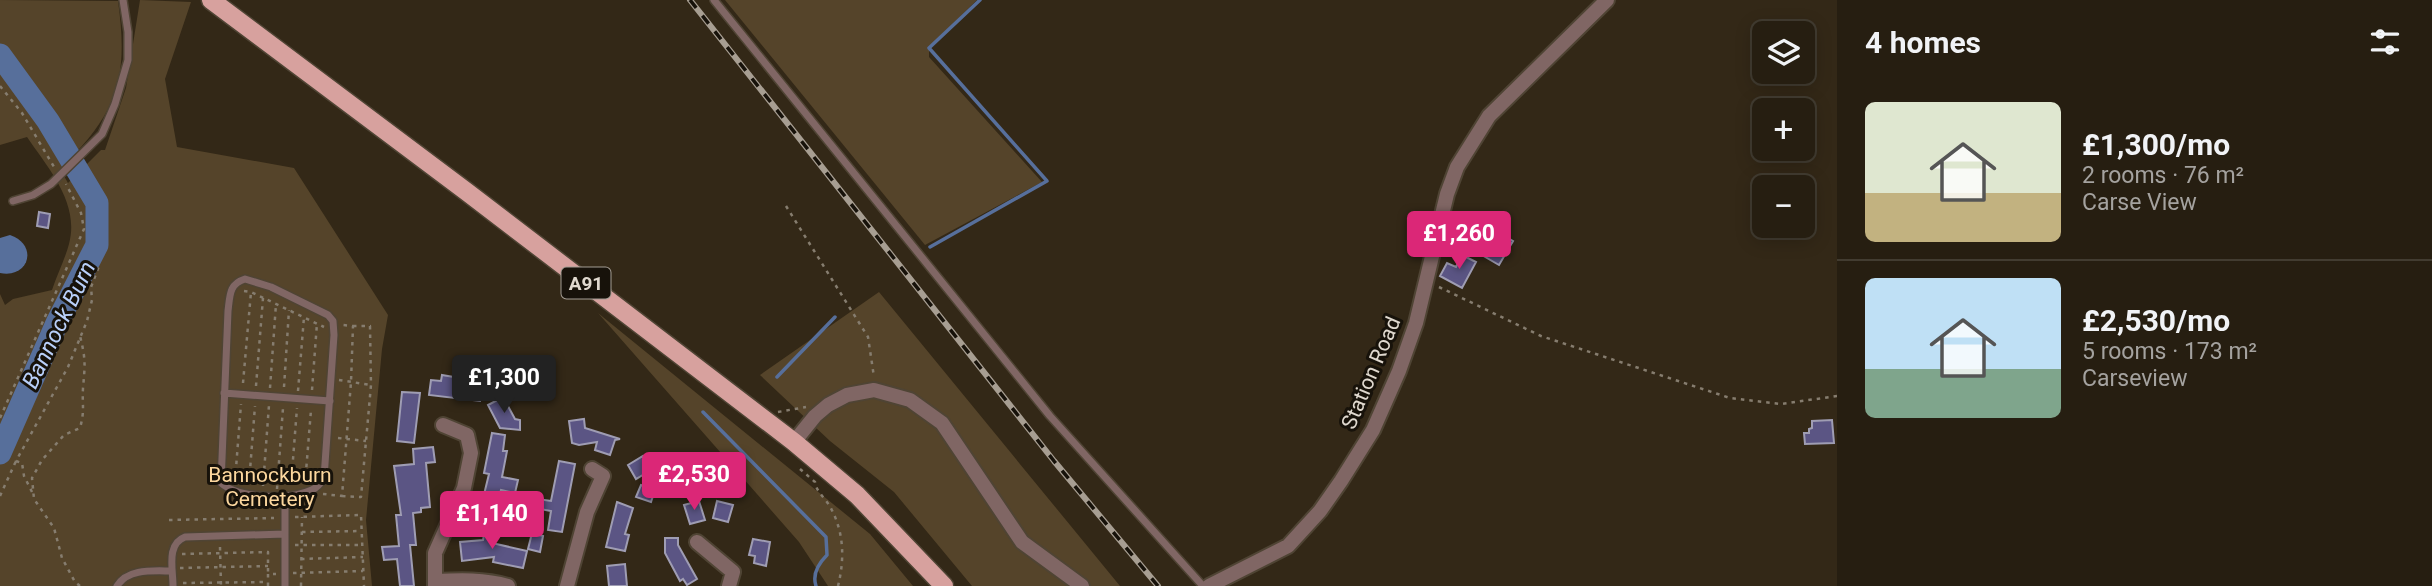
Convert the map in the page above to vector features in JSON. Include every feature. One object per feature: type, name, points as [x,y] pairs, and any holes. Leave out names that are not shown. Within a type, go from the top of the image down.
[{"type":"main road","name":"A91","points":[[211,0],[794,442],[858,495],[944,586]]},
{"type":"street","name":"Station Road","points":[[1209,586],[1288,546],[1320,511],[1341,481],[1373,430],[1399,371],[1427,281],[1447,194],[1472,139],[1489,116],[1607,0]]},
{"type":"street","points":[[794,442],[815,415],[847,395],[873,390],[911,400],[942,423],[1022,542],[1082,586]]},
{"type":"street","points":[[443,425],[467,435],[471,453],[464,488],[435,553],[435,584],[467,580],[508,586]]},
{"type":"street","points":[[566,586],[587,512],[603,476]]},
{"type":"street","points":[[697,541],[733,572],[729,586]]},
{"type":"lane","points":[[13,201],[33,195],[60,176],[102,134],[115,104],[128,60],[128,32],[123,0]]},
{"type":"lane","points":[[714,0],[1050,416],[1203,586]]},
{"type":"lane","points":[[245,279],[271,287],[328,314],[333,325],[324,478],[316,488],[304,493],[285,496],[248,494],[229,490],[221,483],[230,289],[236,282],[245,279]]},
{"type":"lane","points":[[224,393],[330,401]]},
{"type":"lane","points":[[285,496],[285,586]]},
{"type":"lane","points":[[173,585],[172,547],[177,540],[185,537],[285,534]]},
{"type":"lane","points":[[117,586],[120,580],[130,574],[173,569]]},
{"type":"path","points":[[0,86],[22,113],[60,176],[80,213],[84,229],[0,418]]},
{"type":"path","points":[[786,206],[869,337],[873,390]]},
{"type":"path","points":[[0,496],[16,461],[63,377],[87,321],[92,287],[99,266]]},
{"type":"path","points":[[1427,281],[1541,337],[1730,398],[1781,404],[1837,396]]},
{"type":"path","points":[[230,289],[251,292],[321,325],[334,335]]},
{"type":"path","points":[[304,493],[361,497],[371,385],[370,326],[333,325]]},
{"type":"path","points":[[342,496],[353,326]]},
{"type":"path","points":[[32,492],[32,478],[41,460],[64,435],[80,428],[85,409],[83,392],[86,360],[80,337]]},
{"type":"path","points":[[331,379],[371,385]]},
{"type":"path","points":[[327,437],[366,440]]},
{"type":"path","points":[[16,461],[22,463],[24,476],[38,508],[45,513],[54,528],[58,548],[68,571],[80,586]]},
{"type":"path","points":[[169,520],[360,515],[364,586]]},
{"type":"path","points":[[301,586],[302,517]]},
{"type":"path","points":[[220,519],[221,584]]},
{"type":"path","points":[[302,532],[361,531]]},
{"type":"path","points":[[302,545],[362,545]]},
{"type":"path","points":[[172,554],[268,552],[268,584],[173,585]]},
{"type":"path","points":[[301,559],[363,558]]},
{"type":"path","points":[[173,569],[268,566]]},
{"type":"path","points":[[268,574],[363,571]]},
{"type":"green space","name":"Bannockburn Cemetery","points":[[0,0],[118,1],[122,52],[120,74],[114,94],[95,131],[60,169],[68,183],[101,150],[105,150],[126,88],[140,0],[191,2],[165,79],[177,147],[294,168],[388,315],[382,349],[366,520],[372,586],[0,586],[0,294],[5,305],[13,299],[52,290],[69,244],[71,229],[70,214],[60,187],[27,137],[0,145]]},
{"type":"green space","points":[[725,0],[977,0],[929,47],[929,57],[1042,182],[925,245]]},
{"type":"green space","points":[[879,292],[1120,586],[972,586],[894,492],[830,441],[760,375]]},
{"type":"green space","points":[[598,313],[870,534],[913,586],[828,586],[799,542]]},
{"type":"water","points":[[10,235],[25,246],[27,260],[18,271],[0,273],[0,238]]},
{"type":"building","points":[[39,212],[50,214],[48,228],[37,226]]},
{"type":"building","points":[[1495,230],[1513,241],[1499,265],[1480,254]]},
{"type":"building","points":[[1462,255],[1476,262],[1462,288],[1440,276],[1447,263],[1456,267]]},
{"type":"building","points":[[442,375],[466,379],[466,375],[483,377],[480,401],[429,395],[431,380],[441,381]]},
{"type":"building","points":[[402,392],[420,393],[414,443],[397,441]]},
{"type":"building","points":[[503,397],[515,419],[520,420],[520,430],[500,428],[488,405]]},
{"type":"building","points":[[584,419],[585,428],[620,439],[615,440],[610,455],[595,450],[597,442],[579,445],[572,443],[569,421]]},
{"type":"building","points":[[1832,420],[1834,443],[1805,444],[1804,433],[1809,433],[1812,421]]},
{"type":"building","points":[[492,433],[505,435],[503,451],[507,451],[502,477],[518,480],[515,493],[501,490],[494,518],[479,515],[489,474],[484,473]]},
{"type":"building","points":[[433,447],[435,462],[426,463],[430,507],[413,513],[416,545],[410,545],[414,586],[400,586],[397,559],[384,560],[382,547],[399,546],[396,515],[401,515],[394,466],[414,464],[413,449]]},
{"type":"building","points":[[643,456],[651,470],[636,479],[628,465]]},
{"type":"building","points":[[559,461],[575,464],[562,532],[548,530],[551,511],[529,507],[530,498],[551,501]]},
{"type":"building","points":[[641,485],[655,490],[651,502],[636,497]]},
{"type":"building","points":[[699,501],[705,520],[690,524],[684,505]]},
{"type":"building","points":[[717,501],[733,505],[728,522],[713,518]]},
{"type":"building","points":[[617,502],[633,508],[625,534],[629,535],[625,551],[606,547]]},
{"type":"building","points":[[486,525],[496,527],[492,543],[527,551],[523,568],[493,562],[494,557],[462,561],[460,542],[483,540]]},
{"type":"building","points":[[532,533],[543,536],[540,552],[528,549]]},
{"type":"building","points":[[665,538],[678,538],[678,545],[697,579],[687,585],[683,579],[680,581],[665,553]]},
{"type":"building","points":[[753,539],[770,542],[766,566],[754,563],[755,556],[749,555]]},
{"type":"building","points":[[625,564],[627,586],[609,586],[607,566]]},
{"type":"waterway","points":[[930,247],[1047,181],[929,48],[980,0]]},
{"type":"waterway","name":"Bannock Burn","points":[[0,55],[48,121],[97,203],[97,245],[57,323],[0,453]]},
{"type":"waterway","points":[[777,377],[835,317]]},
{"type":"waterway","points":[[703,412],[826,537],[827,555],[817,569],[816,586]]},
{"type":"railway","points":[[690,0],[1054,461],[1158,586]]}]
